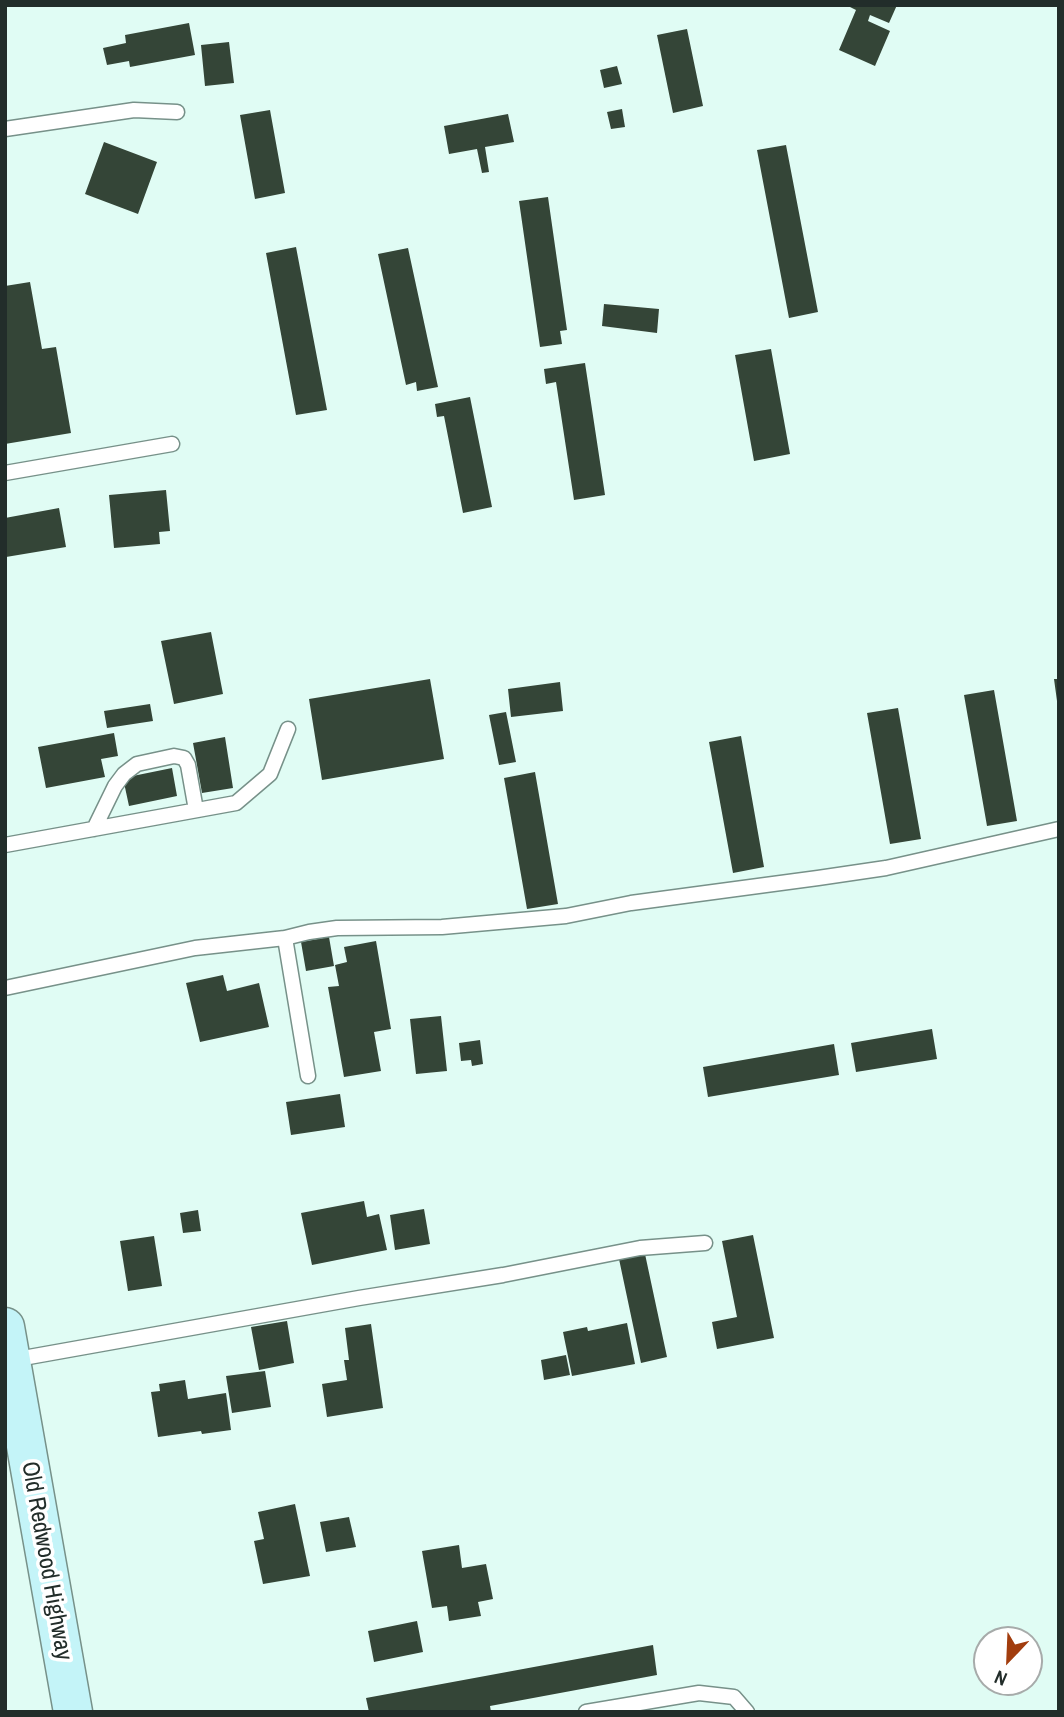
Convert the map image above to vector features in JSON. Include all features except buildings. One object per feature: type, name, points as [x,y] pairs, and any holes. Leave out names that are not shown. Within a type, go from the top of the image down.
[{"type":"main road","name":"Old Redwood Highway","points":[[8,1344],[73,1712]]},
{"type":"lane","points":[[5,129],[134,110],[177,112]]},
{"type":"lane","points":[[5,473],[172,444]]},
{"type":"lane","points":[[5,845],[236,803],[270,774],[288,729]]},
{"type":"lane","points":[[94,829],[124,774],[137,764],[174,756],[184,758],[188,765],[196,810]]},
{"type":"lane","points":[[5,988],[195,948],[285,938],[337,928],[442,927],[566,916],[631,903],[886,868],[1059,829]]},
{"type":"lane","points":[[285,938],[308,1076]]},
{"type":"lane","points":[[8,1344],[359,1298],[503,1275],[640,1248],[705,1242]]},
{"type":"lane","points":[[586,1712],[699,1693],[734,1697],[747,1712]]}]
